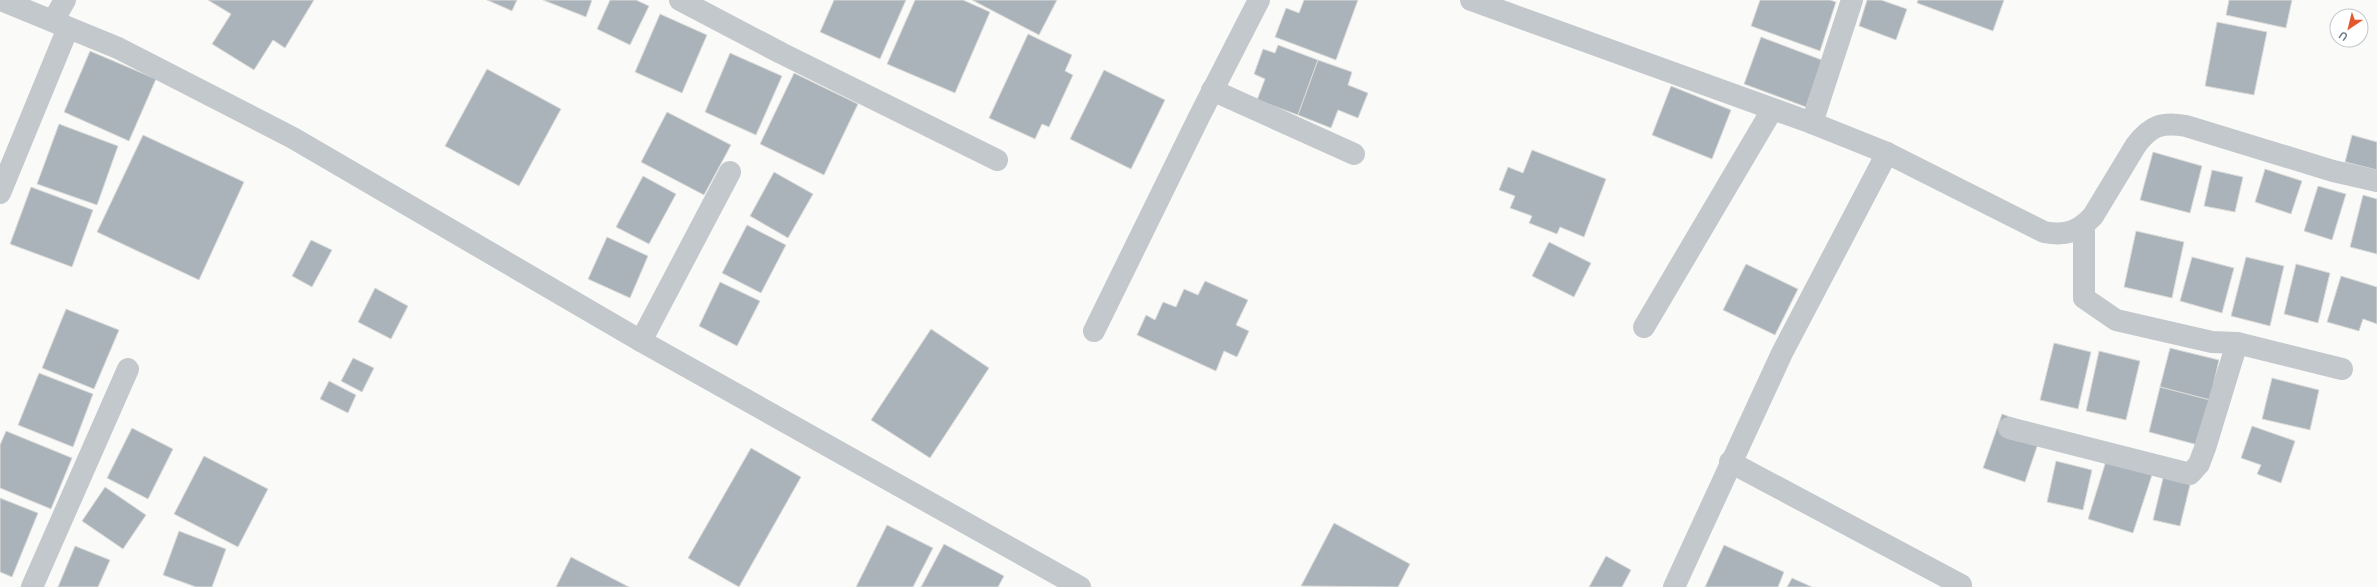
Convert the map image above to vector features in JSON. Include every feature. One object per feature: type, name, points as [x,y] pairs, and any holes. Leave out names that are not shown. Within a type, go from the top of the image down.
[{"type":"street","points":[[1,0],[118,48],[293,138],[641,341],[1080,587]]},
{"type":"street","points":[[0,193],[61,24],[65,0]]},
{"type":"street","points":[[680,0],[781,53],[997,160]]},
{"type":"street","points":[[1094,331],[1212,90],[1259,0]]},
{"type":"street","points":[[1471,0],[1772,110],[1812,123],[1887,153],[2044,232],[2066,234],[2084,225],[2096,210],[2136,145],[2143,136],[2160,124],[2186,126],[2334,171],[2377,181]]},
{"type":"street","points":[[1812,123],[1852,0]]},
{"type":"street","points":[[1212,90],[1354,154]]},
{"type":"street","points":[[1644,327],[1772,110]]},
{"type":"street","points":[[1674,587],[1730,462],[1782,353],[1887,153]]},
{"type":"street","points":[[641,341],[730,172]]},
{"type":"street","points":[[2084,225],[2084,298],[2116,320],[2212,342],[2236,343],[2342,369]]},
{"type":"street","points":[[2009,428],[2190,474],[2199,464],[2205,448],[2236,343]]},
{"type":"street","points":[[32,587],[128,370]]},
{"type":"street","points":[[1730,462],[1961,585]]},
{"type":"building","points":[[208,0],[314,0],[285,48],[273,40],[254,70],[212,44],[231,14]]},
{"type":"building","points":[[487,0],[517,0],[512,11]]},
{"type":"building","points":[[543,0],[592,0],[586,17]]},
{"type":"building","points":[[610,0],[636,0],[649,6],[630,45],[597,29]]},
{"type":"building","points":[[834,0],[906,0],[880,59],[820,32]]},
{"type":"building","points":[[915,0],[963,0],[990,12],[955,93],[887,64]]},
{"type":"building","points":[[972,0],[1057,0],[1039,35]]},
{"type":"building","points":[[1304,0],[1358,0],[1336,60],[1275,37],[1286,8],[1299,13]]},
{"type":"building","points":[[1760,0],[1830,0],[1836,2],[1820,51],[1751,26]]},
{"type":"building","points":[[1867,0],[1881,0],[1907,9],[1896,40],[1859,26]]},
{"type":"building","points":[[1918,0],[2004,0],[1993,31],[1917,3]]},
{"type":"building","points":[[2229,0],[2292,0],[2286,28],[2226,15]]},
{"type":"building","points":[[660,14],[707,35],[682,93],[635,72]]},
{"type":"building","points":[[2217,22],[2267,32],[2254,95],[2205,86]]},
{"type":"building","points":[[1028,34],[1072,55],[1065,71],[1073,75],[1049,127],[1042,124],[1035,139],[989,118]]},
{"type":"building","points":[[1761,37],[1822,60],[1806,107],[1744,84]]},
{"type":"building","points":[[1278,45],[1318,60],[1298,115],[1257,100],[1265,79],[1254,74],[1263,49],[1275,53]]},
{"type":"building","points":[[90,51],[156,79],[129,141],[64,112]]},
{"type":"building","points":[[730,53],[782,76],[756,135],[705,112]]},
{"type":"building","points":[[1318,60],[1352,72],[1348,85],[1368,93],[1358,118],[1338,110],[1331,128],[1298,115]]},
{"type":"building","points":[[487,69],[561,109],[519,186],[445,146]]},
{"type":"building","points":[[1104,70],[1165,100],[1131,169],[1070,139]]},
{"type":"building","points":[[794,73],[858,104],[824,175],[760,144]]},
{"type":"building","points":[[1671,86],[1731,110],[1712,159],[1652,135]]},
{"type":"building","points":[[667,112],[731,145],[704,195],[641,162]]},
{"type":"building","points":[[59,124],[118,146],[97,205],[37,184]]},
{"type":"building","points":[[143,135],[244,182],[199,280],[97,232]]},
{"type":"building","points":[[2352,135],[2377,142],[2377,170],[2345,162]]},
{"type":"building","points":[[1532,150],[1606,179],[1584,237],[1560,227],[1557,234],[1529,223],[1532,216],[1510,208],[1515,196],[1499,190],[1508,167],[1523,173]]},
{"type":"building","points":[[2153,152],[2202,166],[2190,213],[2140,200]]},
{"type":"building","points":[[2265,169],[2302,181],[2291,214],[2255,202]]},
{"type":"building","points":[[2212,170],[2243,177],[2235,212],[2204,206]]},
{"type":"building","points":[[774,172],[813,194],[788,238],[750,216]]},
{"type":"building","points":[[643,176],[676,194],[649,244],[616,227]]},
{"type":"building","points":[[2318,186],[2346,194],[2332,240],[2304,231]]},
{"type":"building","points":[[31,187],[93,210],[72,267],[10,244]]},
{"type":"building","points":[[2363,195],[2377,199],[2377,254],[2350,247]]},
{"type":"building","points":[[747,225],[786,245],[761,293],[722,273]]},
{"type":"building","points":[[2136,231],[2184,242],[2172,298],[2124,287]]},
{"type":"building","points":[[607,237],[648,256],[630,298],[588,279]]},
{"type":"building","points":[[311,240],[332,250],[312,287],[292,276]]},
{"type":"building","points":[[1549,242],[1591,263],[1574,297],[1532,276]]},
{"type":"building","points":[[2192,257],[2234,268],[2222,313],[2180,301]]},
{"type":"building","points":[[2246,257],[2284,266],[2270,326],[2231,316]]},
{"type":"building","points":[[1746,264],[1798,289],[1775,335],[1723,310]]},
{"type":"building","points":[[2296,264],[2330,273],[2318,323],[2284,314]]},
{"type":"building","points":[[2341,276],[2377,287],[2377,324],[2363,319],[2359,331],[2327,322]]},
{"type":"building","points":[[1205,281],[1248,300],[1236,325],[1249,331],[1237,357],[1224,351],[1216,371],[1137,335],[1146,315],[1155,320],[1163,302],[1176,307],[1184,289],[1198,295]]},
{"type":"building","points":[[720,282],[760,301],[737,346],[699,326]]},
{"type":"building","points":[[375,288],[408,306],[391,339],[358,322]]},
{"type":"building","points":[[66,309],[119,330],[94,389],[42,368]]},
{"type":"building","points":[[931,329],[989,368],[930,458],[871,420]]},
{"type":"building","points":[[2054,343],[2091,352],[2078,409],[2040,400]]},
{"type":"building","points":[[2170,348],[2219,360],[2210,400],[2160,387]]},
{"type":"building","points":[[2099,351],[2140,361],[2126,420],[2086,411]]},
{"type":"building","points":[[353,358],[374,368],[362,392],[341,381]]},
{"type":"building","points":[[39,373],[93,394],[73,447],[18,425]]},
{"type":"building","points":[[2272,378],[2319,390],[2310,430],[2262,419]]},
{"type":"building","points":[[329,381],[356,395],[348,413],[320,399]]},
{"type":"building","points":[[2160,387],[2210,400],[2198,445],[2149,432]]},
{"type":"building","points":[[2002,414],[2043,429],[2025,482],[1983,468]]},
{"type":"building","points":[[2252,426],[2295,441],[2281,483],[2257,474],[2261,465],[2241,458]]},
{"type":"building","points":[[132,428],[173,449],[148,499],[107,478]]},
{"type":"building","points":[[6,431],[72,458],[51,509],[0,488],[0,445]]},
{"type":"building","points":[[751,448],[801,477],[739,587],[688,558]]},
{"type":"building","points":[[204,456],[268,489],[238,547],[174,514]]},
{"type":"building","points":[[2056,461],[2092,470],[2083,510],[2047,502]]},
{"type":"building","points":[[2106,461],[2152,475],[2133,533],[2088,519]]},
{"type":"building","points":[[2164,474],[2191,481],[2180,526],[2153,520]]},
{"type":"building","points":[[105,487],[146,515],[123,549],[82,521]]},
{"type":"building","points":[[0,498],[38,513],[12,577],[0,572]]},
{"type":"building","points":[[1334,523],[1410,564],[1398,587],[1301,586]]},
{"type":"building","points":[[887,525],[933,548],[913,587],[856,587]]},
{"type":"building","points":[[179,531],[226,549],[212,587],[196,587],[163,575]]},
{"type":"building","points":[[944,544],[1004,576],[998,587],[921,587]]},
{"type":"building","points":[[1724,545],[1784,572],[1778,587],[1705,587]]},
{"type":"building","points":[[75,546],[110,560],[98,587],[58,587]]},
{"type":"building","points":[[1606,556],[1631,570],[1622,587],[1589,587]]},
{"type":"building","points":[[571,557],[629,587],[556,587]]},
{"type":"building","points":[[1792,578],[1812,587],[1787,587]]}]
